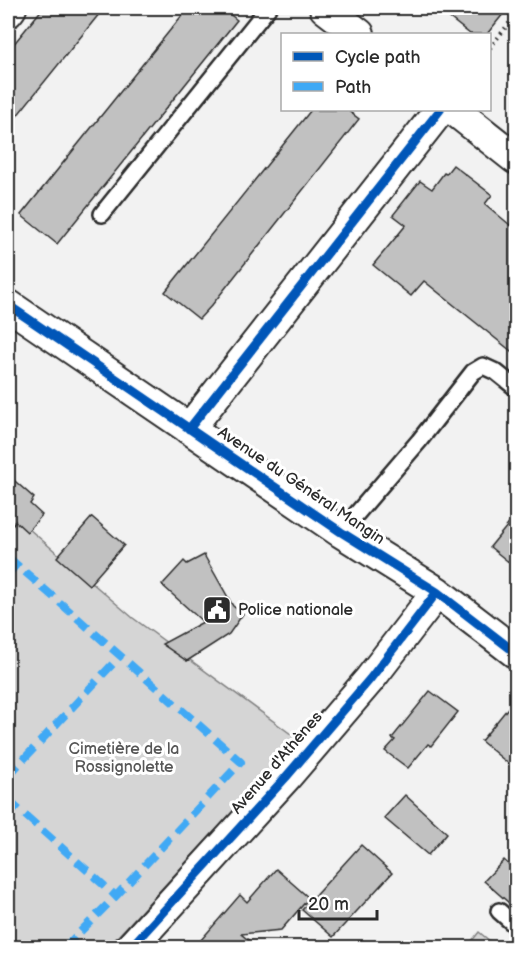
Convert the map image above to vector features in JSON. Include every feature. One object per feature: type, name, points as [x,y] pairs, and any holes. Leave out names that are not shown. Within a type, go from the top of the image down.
[{"type":"street","points":[[8,12],[11,8]]},
{"type":"street","points":[[326,8],[358,33]]},
{"type":"street","points":[[189,429],[439,111]]},
{"type":"street","points":[[454,111],[516,159]]},
{"type":"street","name":"Avenue du Général Mangin","points":[[8,305],[341,532],[437,592],[516,653]]},
{"type":"street","name":"Avenue d'Athènes","points":[[137,945],[294,768],[369,679],[437,592]]},
{"type":"lane","points":[[102,214],[268,8]]},
{"type":"lane","points":[[341,532],[473,372],[483,366],[496,372],[516,388]]},
{"type":"lane","points":[[499,911],[516,926]]},
{"type":"path","points":[[491,45],[516,14]]},
{"type":"green space","name":"Cimetière de la Rossignolette","points":[[8,511],[133,618],[299,740],[108,947],[8,947]]},
{"type":"green space","points":[[479,932],[497,947],[467,947]]},
{"type":"building","points":[[43,8],[104,8],[8,127],[8,51]]},
{"type":"building","points":[[188,8],[222,8],[237,20],[57,244],[21,215]]},
{"type":"building","points":[[437,8],[508,8],[488,33],[469,33]]},
{"type":"building","points":[[310,111],[348,111],[359,119],[199,319],[165,292]]},
{"type":"building","points":[[453,165],[492,195],[485,204],[516,230],[516,355],[424,281],[411,296],[373,265],[406,225],[393,215],[420,181],[432,189]]},
{"type":"building","points":[[8,475],[34,498],[30,504],[42,515],[27,532],[15,521],[8,531]]},
{"type":"building","points":[[516,515],[516,568],[490,547]]},
{"type":"building","points":[[92,517],[124,545],[89,585],[57,557]]},
{"type":"building","name":"Police nationale","points":[[204,555],[233,606],[243,614],[229,634],[187,661],[162,644],[203,622],[162,585],[184,561],[187,564]]},
{"type":"building","points":[[430,691],[458,712],[431,746],[428,744],[408,768],[385,751],[395,740],[392,738]]},
{"type":"building","points":[[516,698],[516,770],[481,741]]},
{"type":"building","points":[[405,795],[447,833],[428,855],[384,818]]},
{"type":"building","points":[[361,845],[392,873],[333,937],[302,910]]},
{"type":"building","points":[[504,860],[516,871],[516,909],[484,881]]},
{"type":"building","points":[[276,869],[309,898],[281,930],[241,934],[258,948],[194,948],[240,895],[247,902]]},
{"type":"marked path","points":[[8,557],[241,762],[116,896],[64,948]]},
{"type":"marked path","points":[[8,574],[16,565]]},
{"type":"marked path","points":[[8,776],[121,655]]},
{"type":"marked path","points":[[8,800],[116,896]]},
{"type":"cycle path","points":[[189,429],[439,111]]},
{"type":"cycle path","points":[[8,305],[341,532],[437,592],[516,653]]},
{"type":"cycle path","points":[[130,948],[286,777],[370,679],[437,592]]},
{"type":"place","name":"Police nationale","points":[[217,610]]}]
